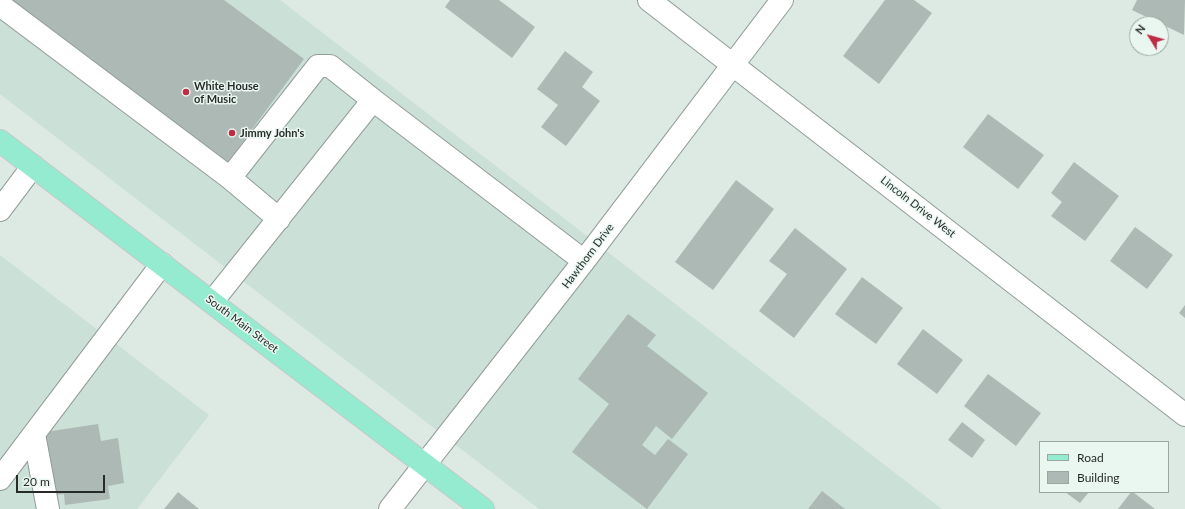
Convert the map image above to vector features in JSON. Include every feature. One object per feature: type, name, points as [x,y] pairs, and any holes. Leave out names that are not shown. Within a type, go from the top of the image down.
[{"type":"main road","name":"South Main Street","points":[[0,141],[482,509]]},
{"type":"street","name":"Lincoln Drive West","points":[[649,0],[1185,415]]},
{"type":"street","name":"Hawthorn Drive","points":[[390,509],[426,465],[584,261],[782,0]]},
{"type":"street","points":[[0,5],[230,178],[279,219]]},
{"type":"street","points":[[230,178],[318,66],[330,66],[584,261]]},
{"type":"street","points":[[212,302],[373,100]]},
{"type":"street","points":[[0,210],[33,166]]},
{"type":"street","points":[[0,479],[162,264]]},
{"type":"street","points":[[34,434],[48,509]]},
{"type":"shaded area","points":[[0,0],[280,0],[942,509],[539,509],[0,94]]},
{"type":"shaded area","points":[[0,255],[209,415],[137,509],[0,509]]},
{"type":"building","points":[[2,0],[224,0],[304,59],[225,166]]},
{"type":"building","points":[[450,0],[499,0],[535,27],[512,58],[445,7]]},
{"type":"building","points":[[885,0],[914,0],[932,13],[879,84],[843,56]]},
{"type":"building","points":[[1137,0],[1185,0],[1184,35],[1169,28],[1169,16],[1144,16],[1132,10]]},
{"type":"building","points":[[565,51],[593,72],[582,87],[600,101],[566,146],[541,127],[558,105],[537,89]]},
{"type":"building","points":[[988,114],[1044,155],[1018,189],[963,147]]},
{"type":"building","points":[[1074,162],[1119,196],[1085,241],[1051,216],[1062,202],[1051,193]]},
{"type":"building","points":[[736,180],[774,209],[713,290],[675,262]]},
{"type":"building","points":[[1135,227],[1173,255],[1147,289],[1110,261]]},
{"type":"building","points":[[795,228],[847,269],[794,338],[759,311],[787,274],[769,261]]},
{"type":"building","points":[[862,277],[903,308],[876,344],[835,314]]},
{"type":"building","points":[[1185,305],[1185,318],[1179,313]]},
{"type":"building","points":[[628,314],[656,335],[647,346],[708,393],[672,439],[656,426],[642,445],[655,455],[668,439],[688,454],[647,509],[572,452],[609,404],[578,379]]},
{"type":"building","points":[[923,329],[963,360],[937,394],[897,364]]},
{"type":"building","points":[[988,374],[1041,413],[1016,446],[964,406]]},
{"type":"building","points":[[962,422],[985,440],[972,458],[948,440]]},
{"type":"building","points":[[98,424],[101,441],[118,438],[124,483],[108,486],[110,499],[65,505],[64,494],[54,495],[45,432]]},
{"type":"building","points":[[822,491],[845,509],[808,509]]},
{"type":"building","points":[[178,492],[199,509],[164,509]]},
{"type":"building","points":[[1066,493],[1088,493],[1080,503]]},
{"type":"building","points":[[1130,493],[1134,493],[1155,509],[1118,509]]},
{"type":"place","name":"White House of Music","points":[[186,92]]},
{"type":"place","name":"Jimmy John's","points":[[232,133]]}]
